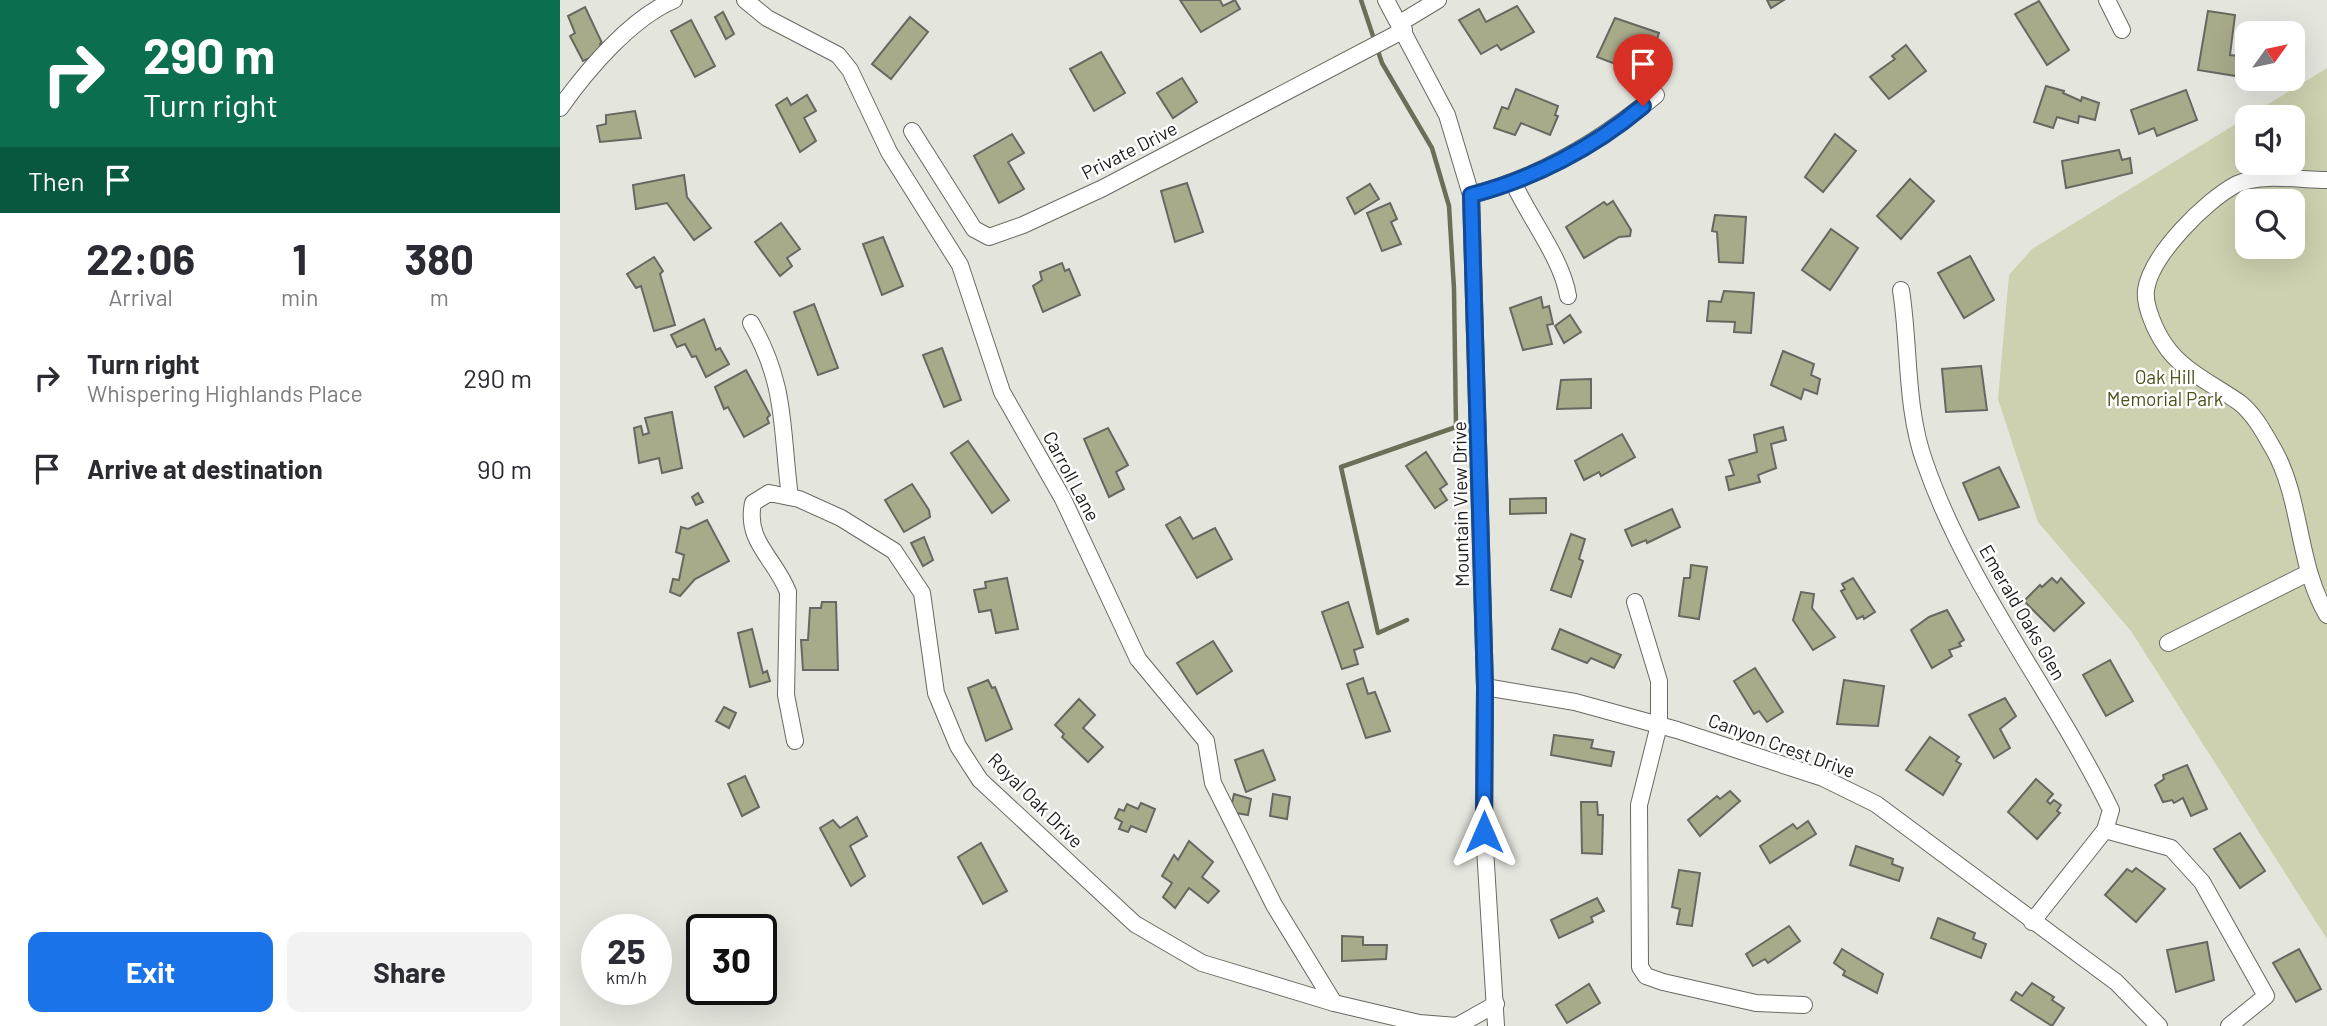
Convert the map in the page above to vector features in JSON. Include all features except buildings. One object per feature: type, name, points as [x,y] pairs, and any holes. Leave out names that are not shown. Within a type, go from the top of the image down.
[{"type":"street","points":[[560,108],[629,29],[657,7],[674,0]]},
{"type":"street","name":"Carroll Lane","points":[[745,0],[767,18],[838,55],[850,69],[889,152],[960,265],[1002,391],[1063,499],[1138,659],[1206,741],[1213,783],[1274,905],[1334,1003]]},
{"type":"street","name":"Mountain View Drive","points":[[1386,0],[1447,116],[1471,195],[1485,687],[1484,832],[1496,1026]]},
{"type":"street","points":[[1402,27],[1438,0]]},
{"type":"street","points":[[2107,0],[2122,30]]},
{"type":"street","name":"Private Drive","points":[[912,131],[974,229],[989,237],[1031,222],[1102,188],[1402,27]]},
{"type":"street","points":[[1471,195],[1514,184],[1610,132],[1656,95]]},
{"type":"street","points":[[2327,180],[2263,179],[2238,184],[2185,224],[2162,254],[2146,288],[2146,303],[2165,345],[2185,367],[2242,405],[2272,447],[2283,467],[2308,573],[2327,615]]},
{"type":"street","points":[[1514,184],[1528,216],[1565,279],[1567,296]]},
{"type":"street","name":"Emerald Oaks Glen","points":[[1900,290],[1909,339],[1909,389],[1924,461],[1951,528],[2102,793],[2110,810],[2105,830]]},
{"type":"street","points":[[751,323],[768,353],[782,402],[790,497]]},
{"type":"street","name":"Royal Oak Drive","points":[[795,741],[786,695],[788,592],[782,577],[753,533],[750,520],[753,503],[769,492],[790,497],[841,518],[894,551],[908,568],[922,593],[936,693],[958,746],[980,780],[1135,925],[1202,963],[1334,1003],[1419,1023],[1457,1026],[1496,1004]]},
{"type":"street","points":[[2168,643],[2308,573]]},
{"type":"street","points":[[1635,602],[1659,681],[1658,725],[1639,805],[1640,967],[1646,976],[1729,997],[1756,1003],[1804,1005]]},
{"type":"street","name":"Canyon Crest Drive","points":[[1485,687],[1575,702],[1658,725],[1823,778],[1876,804],[2116,982],[2159,1026]]},
{"type":"street","points":[[2032,922],[2105,830],[2171,848],[2203,882],[2266,996],[2229,1026]]},
{"type":"green space","name":"Oak Hill Memorial Park","points":[[2327,68],[2327,939],[2131,631],[2038,522],[1998,399],[2009,275],[2032,249],[2235,124],[2235,175],[2305,175],[2305,105],[2267,105],[2289,91],[2305,91],[2305,81]]},
{"type":"waterway","points":[[1361,0],[1382,63],[1432,148],[1449,206],[1454,289],[1456,427],[1341,467],[1378,633],[1407,620]]},
{"type":"route","points":[[1484,832],[1485,687],[1471,195],[1514,184],[1559,161],[1610,132],[1643,106]]}]
